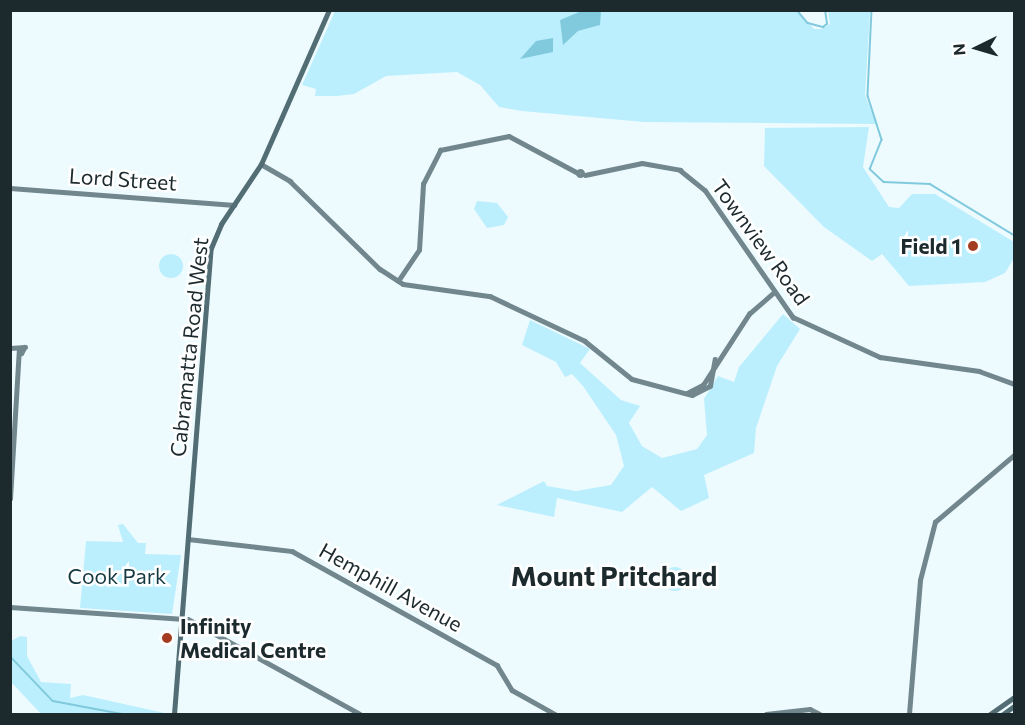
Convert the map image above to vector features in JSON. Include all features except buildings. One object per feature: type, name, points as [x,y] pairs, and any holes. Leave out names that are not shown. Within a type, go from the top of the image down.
[{"type":"main road","name":"Cabramatta Road West","points":[[174,714],[211,248],[234,205],[261,164],[329,10]]},
{"type":"main road","points":[[990,714],[1014,697]]},
{"type":"main road","points":[[1003,714],[1014,706]]},
{"type":"street","name":"Townview Road","points":[[398,281],[420,246],[423,184],[440,150],[509,136],[585,175],[649,163],[686,173],[705,190],[774,292],[796,319],[880,357],[979,371],[1014,384]]},
{"type":"street","points":[[261,164],[290,181],[398,281],[490,297],[585,341],[632,379],[687,393],[699,395],[708,389],[715,359],[752,310],[774,292]]},
{"type":"street","name":"Lord Street","points":[[10,188],[234,205]]},
{"type":"street","points":[[10,348],[21,351],[10,499]]},
{"type":"street","points":[[909,714],[920,580],[935,522],[1014,455]]},
{"type":"street","name":"Hemphill Avenue","points":[[188,539],[292,551],[497,664],[512,690],[555,714]]},
{"type":"street","points":[[10,607],[182,618],[360,714]]},
{"type":"street","points":[[766,714],[810,709],[820,714]]},
{"type":"green space","points":[[796,10],[814,29],[822,29],[830,24],[828,11],[870,11],[865,95],[876,124],[644,122],[522,111],[499,107],[480,85],[457,72],[386,76],[354,94],[337,96],[315,96],[316,89],[302,85],[335,11]]},
{"type":"green space","points":[[869,127],[863,167],[889,207],[899,208],[912,194],[935,194],[1014,242],[1014,258],[1005,273],[985,282],[909,286],[882,254],[872,261],[824,227],[764,166],[765,128]]},
{"type":"green space","points":[[477,201],[497,203],[508,217],[504,225],[487,228],[474,209]]},
{"type":"green space","points":[[171,254],[179,258],[183,266],[179,274],[171,278],[163,274],[159,266],[163,258]]},
{"type":"green space","points":[[783,314],[800,329],[777,366],[756,428],[754,453],[704,475],[709,498],[681,511],[652,487],[622,512],[557,498],[554,517],[497,505],[544,481],[547,486],[576,491],[611,485],[624,466],[616,435],[583,386],[572,374],[565,377],[556,362],[522,345],[530,320],[590,349],[580,363],[621,400],[640,406],[629,423],[642,446],[662,458],[697,449],[707,435],[704,399],[718,376],[734,382],[739,367]]},
{"type":"green space","name":"Cook Park","points":[[123,524],[138,543],[146,543],[145,554],[181,555],[172,614],[80,608],[86,541],[123,542],[118,525]]},
{"type":"green space","points":[[675,567],[684,570],[687,579],[684,588],[675,591],[666,588],[663,579],[666,570]]},
{"type":"green space","points":[[20,636],[27,637],[27,656],[41,682],[71,684],[70,698],[83,695],[169,714],[41,714],[11,682],[11,641]]},
{"type":"shaded area","points":[[584,10],[601,11],[600,25],[578,31],[563,45],[560,20]]},
{"type":"shaded area","points":[[553,38],[553,52],[520,59],[536,41]]},
{"type":"waterway","points":[[797,10],[808,23],[823,27],[827,24],[825,10]]},
{"type":"waterway","points":[[872,10],[868,96],[882,140],[870,169],[884,182],[930,184],[1014,235]]},
{"type":"waterway","points":[[10,656],[53,701],[122,714]]},
{"type":"place","name":"Field 1","points":[[973,246]]},
{"type":"place","name":"Infinity Medical Centre","points":[[167,638]]},
{"type":"district","name":"Mount Pritchard","points":[[614,576]]}]
